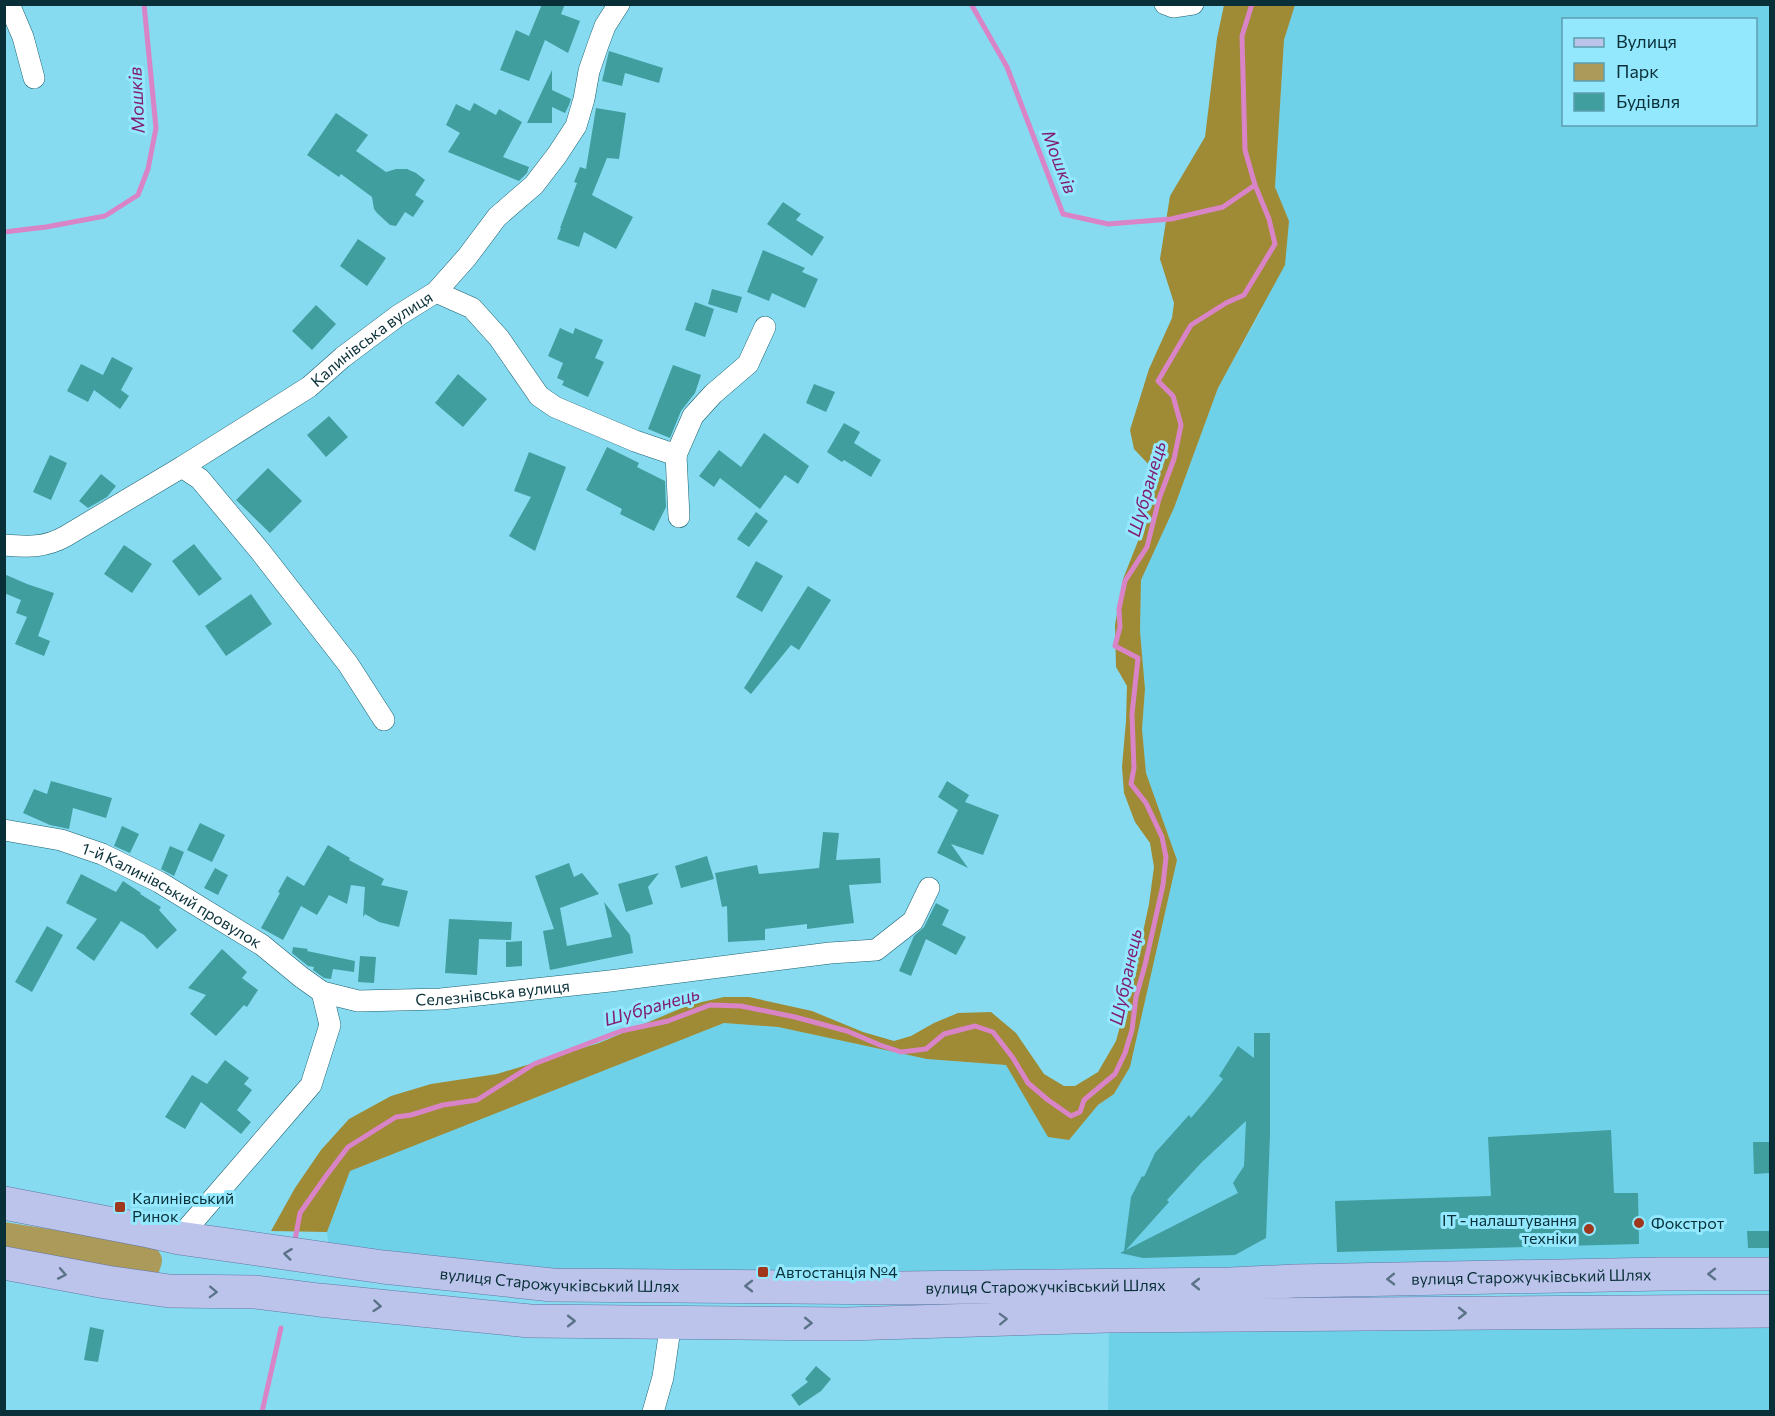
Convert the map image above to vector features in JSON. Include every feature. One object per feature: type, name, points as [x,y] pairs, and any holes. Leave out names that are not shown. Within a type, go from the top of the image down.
[{"type":"main road","name":"вулиця Старожучківський Шлях","points":[[4,1203],[179,1238],[257,1250],[531,1284],[902,1288],[1231,1284],[1652,1274],[1770,1274]]},
{"type":"main road","points":[[169,1291],[179,1238]]},
{"type":"main road","name":"вулиця Старожучківський Шлях","points":[[4,1263],[169,1291],[256,1292],[530,1321],[847,1324],[1107,1316],[1770,1311]]},
{"type":"main road","points":[[530,1321],[531,1284]]},
{"type":"street","points":[[9,4],[23,37],[34,78]]},
{"type":"street","name":"Калинівська вулиця","points":[[4,545],[53,544],[182,467],[309,387],[343,357],[399,315],[436,292],[467,257],[497,217],[534,184],[557,156],[576,126],[589,71],[598,45],[605,26],[619,4]]},
{"type":"street","points":[[1165,4],[1173,7],[1193,4]]},
{"type":"street","points":[[436,292],[472,308],[500,338],[539,396],[555,407],[635,441],[676,455]]},
{"type":"street","points":[[679,517],[676,455],[693,416],[713,394],[748,364],[765,327]]},
{"type":"street","points":[[182,467],[200,479],[260,550],[348,664],[384,720]]},
{"type":"street","name":"1-й Калинівський провулок","points":[[4,830],[61,840],[102,854],[159,882],[262,945],[322,992]]},
{"type":"street","name":"Селезнівська вулиця","points":[[322,992],[358,1001],[441,999],[610,981],[830,953],[876,950],[913,921],[928,888]]},
{"type":"street","points":[[179,1238],[311,1085],[330,1025],[322,992]]},
{"type":"street","points":[[653,1412],[663,1377],[671,1322]]},
{"type":"shaded area","points":[[1224,5],[1295,5],[1284,40],[1275,187],[1289,221],[1285,265],[1218,388],[1174,508],[1141,580],[1140,631],[1145,689],[1142,729],[1146,773],[1177,860],[1130,1067],[1114,1094],[1098,1105],[1069,1140],[1048,1137],[1006,1065],[927,1059],[778,1027],[724,1023],[350,1171],[327,1232],[271,1231],[295,1188],[321,1150],[349,1119],[391,1096],[431,1084],[497,1074],[599,1043],[689,1005],[724,997],[749,997],[812,1011],[863,1032],[894,1041],[911,1036],[958,1013],[991,1012],[1016,1033],[1044,1074],[1064,1086],[1075,1086],[1098,1072],[1116,1041],[1133,979],[1149,904],[1154,867],[1150,843],[1135,822],[1124,793],[1122,767],[1127,686],[1116,667],[1115,625],[1123,579],[1140,536],[1148,500],[1151,467],[1134,449],[1130,430],[1149,369],[1172,318],[1174,303],[1160,259],[1170,196],[1205,137],[1217,38]]},
{"type":"shaded area","points":[[1295,5],[1770,5],[1770,1290],[331,1268],[327,1232],[350,1171],[724,1023],[778,1027],[927,1059],[1006,1065],[1048,1136],[1069,1140],[1098,1105],[1114,1094],[1130,1067],[1177,860],[1146,773],[1142,729],[1145,689],[1140,631],[1141,580],[1174,508],[1218,388],[1261,311],[1289,221],[1275,187],[1284,40]]},
{"type":"shaded area","points":[[1770,1314],[1770,1411],[1108,1412],[1109,1323]]},
{"type":"green space","points":[[4,1222],[152,1245],[161,1255],[161,1265],[158,1274],[5,1259]]},
{"type":"building","points":[[542,4],[565,4],[561,14],[580,21],[568,53],[545,40],[529,81],[500,70],[516,30],[529,36]]},
{"type":"building","points":[[609,51],[663,68],[659,83],[625,73],[622,86],[602,81]]},
{"type":"building","points":[[552,70],[552,90],[571,99],[569,105],[565,113],[552,107],[552,123],[527,123]]},
{"type":"building","points":[[474,103],[496,115],[499,109],[522,122],[503,157],[529,167],[527,173],[519,181],[448,152],[460,133],[446,125],[456,104],[470,111]]},
{"type":"building","points":[[596,108],[626,113],[619,159],[607,158],[592,195],[633,217],[616,249],[584,232],[579,247],[557,239],[577,183],[574,182],[580,167],[586,169]]},
{"type":"building","points":[[336,113],[368,135],[356,151],[386,172],[407,169],[425,180],[415,195],[424,201],[413,217],[405,212],[396,226],[390,225],[374,209],[372,197],[341,174],[339,177],[307,155]]},
{"type":"building","points":[[783,202],[801,214],[796,220],[824,237],[812,256],[767,224]]},
{"type":"building","points":[[358,239],[386,258],[367,286],[340,266]]},
{"type":"building","points":[[763,250],[805,268],[802,272],[818,279],[805,308],[772,293],[769,301],[747,292]]},
{"type":"building","points":[[712,289],[742,297],[737,313],[708,304]]},
{"type":"building","points":[[695,302],[714,309],[705,337],[685,330]]},
{"type":"building","points":[[316,305],[336,324],[312,350],[292,331]]},
{"type":"building","points":[[560,328],[573,334],[575,328],[603,340],[595,358],[604,362],[588,397],[562,385],[564,381],[557,378],[563,363],[548,356]]},
{"type":"building","points":[[112,357],[133,368],[121,390],[129,396],[120,409],[94,390],[88,402],[67,391],[81,364],[103,375]]},
{"type":"building","points":[[673,365],[701,375],[695,393],[681,411],[670,438],[648,429]]},
{"type":"building","points":[[458,374],[487,399],[463,427],[435,403]]},
{"type":"building","points":[[814,384],[835,392],[826,412],[806,403]]},
{"type":"building","points":[[329,416],[348,437],[326,457],[307,435]]},
{"type":"building","points":[[844,423],[860,432],[854,443],[881,460],[871,477],[827,452]]},
{"type":"building","points":[[764,433],[809,466],[798,484],[785,475],[760,509],[720,478],[714,487],[699,476],[719,450],[741,467]]},
{"type":"building","points":[[607,447],[639,463],[637,467],[665,481],[666,507],[654,531],[620,514],[622,509],[586,490]]},
{"type":"building","points":[[529,452],[566,467],[535,551],[509,536],[531,497],[514,491]]},
{"type":"building","points":[[50,455],[67,463],[51,500],[33,492]]},
{"type":"building","points":[[268,468],[302,501],[270,533],[236,500]]},
{"type":"building","points":[[101,474],[116,486],[107,497],[88,508],[79,501]]},
{"type":"building","points":[[756,512],[768,521],[749,547],[737,539]]},
{"type":"building","points":[[194,544],[222,579],[199,596],[172,561]]},
{"type":"building","points":[[124,545],[152,564],[132,593],[104,574]]},
{"type":"building","points":[[756,561],[783,576],[762,612],[736,597]]},
{"type":"building","points":[[4,574],[54,593],[38,636],[50,641],[44,656],[15,644],[27,617],[16,613],[21,600],[4,593]]},
{"type":"building","points":[[808,586],[831,600],[799,650],[791,645],[751,694],[744,688]]},
{"type":"building","points":[[251,594],[272,624],[226,656],[205,626]]},
{"type":"building","points":[[51,781],[112,798],[106,818],[73,808],[69,829],[50,825],[23,813],[34,789],[47,794]]},
{"type":"building","points":[[947,781],[969,795],[965,802],[999,815],[983,855],[951,844],[968,868],[937,853],[958,810],[938,797]]},
{"type":"building","points":[[200,823],[225,835],[212,862],[187,850]]},
{"type":"building","points":[[122,826],[139,834],[130,853],[114,846]]},
{"type":"building","points":[[823,832],[839,833],[836,860],[880,858],[881,883],[849,885],[854,923],[807,929],[807,924],[765,929],[765,940],[728,942],[727,906],[722,907],[715,873],[757,865],[759,874],[819,868]]},
{"type":"building","points":[[328,845],[350,858],[349,860],[384,879],[381,885],[408,891],[399,927],[379,922],[365,914],[363,917],[365,887],[351,885],[347,904],[329,895],[317,915],[301,906],[283,940],[261,928],[287,876],[304,886]]},
{"type":"building","points":[[170,846],[184,852],[174,876],[161,869]]},
{"type":"building","points":[[707,856],[714,879],[681,888],[675,866]]},
{"type":"building","points":[[569,863],[574,877],[582,873],[599,894],[560,908],[567,946],[612,937],[604,902],[630,935],[633,953],[550,970],[543,931],[554,929],[535,876]]},
{"type":"building","points":[[215,868],[228,875],[218,895],[204,888]]},
{"type":"building","points":[[659,873],[648,887],[653,904],[626,912],[618,884]]},
{"type":"building","points":[[81,874],[116,892],[123,881],[161,907],[159,910],[177,930],[157,949],[144,935],[121,921],[94,961],[76,948],[97,919],[66,903]]},
{"type":"building","points":[[936,903],[949,910],[942,925],[966,937],[956,955],[926,939],[911,976],[899,971],[914,936],[924,927]]},
{"type":"building","points":[[449,919],[512,922],[511,940],[479,939],[477,975],[445,973]]},
{"type":"building","points":[[47,926],[63,935],[32,992],[15,982]]},
{"type":"building","points":[[522,941],[522,966],[506,967],[506,942]]},
{"type":"building","points":[[293,947],[355,961],[354,972],[333,969],[331,979],[324,978],[313,970],[314,967],[308,966],[292,953]]},
{"type":"building","points":[[222,949],[247,972],[242,978],[258,990],[247,1007],[244,1005],[216,1036],[190,1014],[206,995],[188,988]]},
{"type":"building","points":[[360,956],[376,957],[374,983],[358,982]]},
{"type":"building","points":[[1254,1033],[1270,1033],[1270,1135],[1266,1238],[1235,1255],[1143,1258],[1120,1253],[1124,1251],[1131,1197],[1142,1176],[1144,1177],[1155,1153],[1189,1115],[1191,1118],[1223,1079],[1219,1076],[1238,1046],[1254,1058]],"holes":[[[1246,1121],[1244,1166],[1233,1183],[1238,1193],[1126,1250],[1201,1163]]]},
{"type":"building","points":[[225,1060],[249,1078],[244,1084],[252,1090],[237,1110],[251,1122],[241,1134],[201,1102],[185,1129],[165,1117],[192,1075],[207,1084]]},
{"type":"building","points":[[1611,1130],[1614,1193],[1638,1193],[1639,1244],[1337,1252],[1335,1201],[1491,1196],[1488,1137]]},
{"type":"building","points":[[1753,1142],[1770,1142],[1770,1173],[1754,1174]]},
{"type":"building","points":[[1747,1231],[1770,1231],[1770,1248],[1748,1248]]},
{"type":"building","points":[[90,1327],[104,1330],[98,1362],[84,1360]]},
{"type":"building","points":[[816,1366],[831,1379],[821,1391],[799,1406],[791,1395],[808,1382],[805,1379]]},
{"type":"waterway","name":"Мошків","points":[[4,232],[105,216],[138,195],[148,169],[156,128],[144,4]]},
{"type":"waterway","name":"Мошків","points":[[971,4],[1007,67],[1063,214],[1108,224],[1171,219],[1223,207],[1255,185]]},
{"type":"waterway","name":"Шубранець","points":[[295,1240],[300,1213],[348,1147],[396,1117],[443,1105],[477,1100],[534,1064],[621,1031],[668,1021],[710,1005],[741,1006],[795,1017],[847,1031],[901,1052],[926,1049],[944,1034],[975,1026],[993,1032],[1028,1083],[1071,1116],[1080,1112],[1084,1100],[1115,1074],[1132,1030],[1136,997],[1163,885],[1166,857],[1162,837],[1146,803],[1131,784],[1134,768],[1132,714],[1138,658],[1115,646],[1120,627],[1119,609],[1125,581],[1147,547],[1159,499],[1174,459],[1181,425],[1173,396],[1158,381],[1191,325],[1226,303],[1244,295],[1275,244],[1269,219],[1255,185],[1245,150],[1242,36],[1252,4]]},
{"type":"waterway","name":"Шубранець","points":[[262,1412],[281,1328]]},
{"type":"place","name":"Калинівський Ринок","points":[[120,1207]]},
{"type":"place","name":"Фокстрот","points":[[1639,1223]]},
{"type":"place","name":"ІТ - налаштування техніки","points":[[1589,1229]]},
{"type":"place","name":"Автостанція №4","points":[[763,1272]]}]
